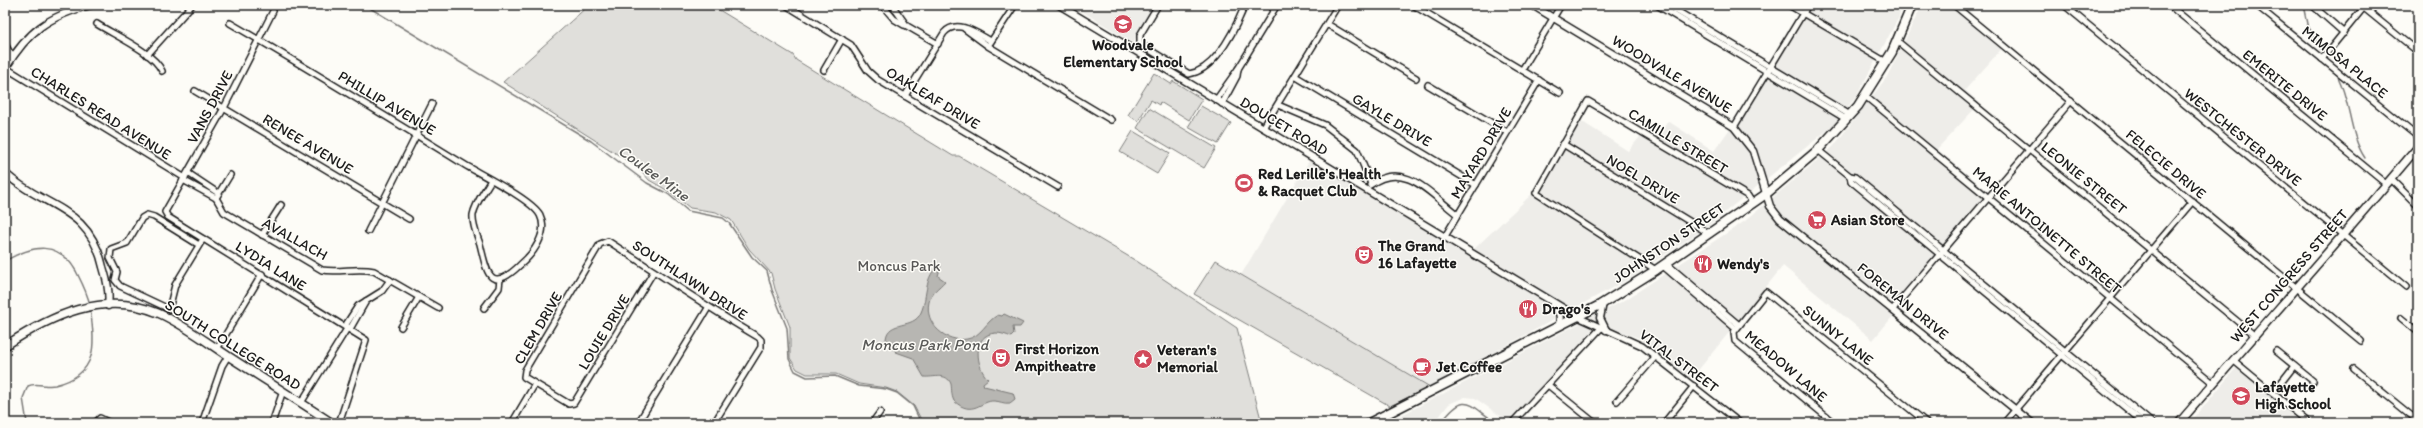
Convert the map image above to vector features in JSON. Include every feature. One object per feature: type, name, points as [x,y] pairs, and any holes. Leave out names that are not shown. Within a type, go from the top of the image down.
[{"type":"main road","name":"JOHNSTON STREET","points":[[1369,423],[1603,303],[1662,267],[1766,194],[1818,150],[1865,96],[1897,41],[1912,5]]},
{"type":"main road","name":"WEST CONGRESS STREET","points":[[2179,423],[2254,335],[2298,288],[2418,147]]},
{"type":"main road","name":"SOUTH COLLEGE ROAD","points":[[5,346],[45,320],[74,310],[100,306],[138,307],[157,313],[217,349],[332,423]]},
{"type":"street","points":[[5,68],[27,37],[47,21],[61,14],[91,5]]},
{"type":"street","points":[[147,55],[192,5]]},
{"type":"street","name":"OAKLEAF DRIVE","points":[[786,5],[842,39],[857,51],[871,75],[1058,187]]},
{"type":"street","points":[[882,5],[894,19],[938,44]]},
{"type":"street","points":[[892,5],[907,26]]},
{"type":"street","points":[[990,43],[1014,5]]},
{"type":"street","name":"DOUCET ROAD","points":[[1059,5],[1444,238],[1578,317]]},
{"type":"street","points":[[1158,5],[1140,35],[1140,44],[1189,74]]},
{"type":"street","points":[[1185,81],[1189,74],[1198,70],[1216,56],[1237,23],[1245,5]]},
{"type":"street","points":[[1216,100],[1238,69],[1277,5]]},
{"type":"street","points":[[1263,128],[1338,5]]},
{"type":"street","points":[[1413,5],[1560,92]]},
{"type":"street","name":"WOODVALE AVENUE","points":[[1532,5],[1734,128],[1753,152],[1766,194]]},
{"type":"street","points":[[1522,70],[1561,5]]},
{"type":"street","points":[[1657,5],[1678,15],[1848,117]]},
{"type":"street","points":[[1667,5],[1678,15]]},
{"type":"street","points":[[1789,5],[1886,62]]},
{"type":"street","points":[[1734,128],[1808,5]]},
{"type":"street","name":"FELECIE DRIVE","points":[[1954,5],[2361,341]]},
{"type":"street","name":"WESTCHESTER DRIVE","points":[[2064,5],[2406,287]]},
{"type":"street","name":"EMERITE DRIVE","points":[[2169,5],[2418,206]]},
{"type":"street","points":[[2312,5],[2344,33]]},
{"type":"street","name":"MIMOSA PLACE","points":[[2260,6],[2322,59],[2418,137]]},
{"type":"street","points":[[2322,59],[2365,6],[2418,52]]},
{"type":"street","name":"VANS DRIVE","points":[[165,212],[224,108],[273,11]]},
{"type":"street","name":"PHILLIP AVENUE","points":[[230,23],[532,205],[541,218],[542,228],[540,238],[520,266],[509,275],[500,279]]},
{"type":"street","points":[[97,24],[147,55],[156,62],[162,71]]},
{"type":"street","points":[[1327,24],[1416,78]]},
{"type":"street","points":[[904,96],[950,28],[958,26],[990,43],[1111,120]]},
{"type":"street","points":[[824,70],[842,39]]},
{"type":"street","name":"LEONIE STREET","points":[[1897,41],[2254,335]]},
{"type":"street","points":[[5,44],[12,57]]},
{"type":"street","name":"CHARLES READ AVENUE","points":[[5,68],[185,177]]},
{"type":"street","points":[[1222,104],[1238,76],[1238,69]]},
{"type":"street","name":"GAYLE DRIVE","points":[[1295,76],[1476,185]]},
{"type":"street","name":"MAYARD DRIVE","points":[[1444,238],[1539,80]]},
{"type":"street","points":[[1428,85],[1507,132]]},
{"type":"street","name":"RENEE AVENUE","points":[[195,90],[409,219]]},
{"type":"street","name":"MARIE ANTOINETTE STREET","points":[[1865,96],[2213,383]]},
{"type":"street","name":"CAMILLE STREET","points":[[1563,144],[1588,101],[1748,196],[1753,204]]},
{"type":"street","points":[[1893,309],[2071,101]]},
{"type":"street","points":[[368,231],[432,104]]},
{"type":"street","points":[[1278,105],[1325,125],[1357,150],[1371,184]]},
{"type":"street","points":[[1563,144],[1536,193],[1662,267],[1738,327]]},
{"type":"street","name":"NOEL DRIVE","points":[[1563,144],[1710,234]]},
{"type":"street","points":[[1818,150],[1850,176],[1855,177],[1942,253],[1969,275],[1986,286],[2031,327]]},
{"type":"street","points":[[5,173],[21,186],[78,220],[95,240],[110,292],[108,306]]},
{"type":"street","points":[[217,196],[230,175]]},
{"type":"street","name":"AVALLACH","points":[[185,177],[217,196]]},
{"type":"street","name":"AVALLACH","points":[[185,177],[217,196],[224,212],[322,270],[331,272],[364,269],[390,280],[438,308]]},
{"type":"street","points":[[1366,190],[1371,184],[1391,177],[1415,180],[1458,215]]},
{"type":"street","points":[[484,308],[499,288],[500,279],[491,276],[485,269],[473,220],[477,204],[491,180]]},
{"type":"street","name":"FOREMAN DRIVE","points":[[1766,194],[1770,206],[1782,221],[1893,309],[2032,423]]},
{"type":"street","points":[[2004,423],[2192,201]]},
{"type":"street","points":[[262,235],[281,205]]},
{"type":"street","name":"LYDIA LANE","points":[[165,212],[168,217],[348,327],[366,340],[339,423]]},
{"type":"street","points":[[199,245],[154,217],[147,215],[142,218],[128,243],[111,249],[110,258],[117,272],[114,277],[117,283],[148,300],[163,305],[169,309],[176,284],[203,239]]},
{"type":"street","name":"SOUTHLAWN DRIVE","points":[[604,241],[608,241],[708,308],[758,336],[762,342],[714,423]]},
{"type":"street","name":"CLEM DRIVE","points":[[512,423],[535,384],[525,379],[525,370],[604,241]]},
{"type":"street","points":[[1470,253],[1481,262],[1558,309],[1560,316],[1558,327]]},
{"type":"street","points":[[102,260],[110,258]]},
{"type":"street","name":"LOUIE DRIVE","points":[[535,384],[573,404],[654,271]]},
{"type":"street","points":[[217,349],[262,274]]},
{"type":"street","points":[[1969,275],[1983,290],[2138,414],[2152,423]]},
{"type":"street","points":[[301,403],[366,300],[382,291],[390,280]]},
{"type":"street","points":[[1983,290],[1986,286]]},
{"type":"street","name":"SUNNY LANE","points":[[1738,327],[1766,292],[1927,423]]},
{"type":"street","points":[[401,327],[419,297]]},
{"type":"street","points":[[1513,423],[1548,385],[1604,329],[1600,318],[1603,303]]},
{"type":"street","points":[[638,423],[708,308]]},
{"type":"street","name":"VITAL STREET","points":[[1578,317],[1635,341],[1740,423]]},
{"type":"street","points":[[2401,318],[2418,332]]},
{"type":"street","name":"MEADOW LANE","points":[[1738,327],[1734,336],[1737,344],[1834,423]]},
{"type":"street","points":[[2276,351],[2313,381]]},
{"type":"street","points":[[202,423],[222,366],[228,356]]},
{"type":"street","points":[[1618,401],[1656,356]]},
{"type":"street","points":[[2233,360],[2309,423]]},
{"type":"street","points":[[2273,393],[2294,366]]},
{"type":"street","points":[[2354,368],[2416,421]]},
{"type":"street","points":[[1548,385],[1595,423]]},
{"type":"street","points":[[1664,423],[1694,386]]},
{"type":"street","points":[[272,423],[283,391]]},
{"type":"street","points":[[872,423],[880,412]]},
{"type":"street","points":[[2138,414],[2144,423]]},
{"type":"street","points":[[95,423],[100,418],[110,423]]},
{"type":"shaded area","name":"Woodvale Elementary School","points":[[1072,5],[1155,5],[1133,43]]},
{"type":"shaded area","points":[[1804,5],[1902,5],[1899,17],[1857,95],[1834,125],[1705,228],[1630,278],[1430,387],[1241,275],[1312,156],[1474,249],[1533,193],[1581,121],[1628,151],[1646,130],[1656,139],[1668,121],[1714,151],[1734,123]]},
{"type":"shaded area","points":[[1922,5],[1975,5],[1969,12],[2006,44],[1965,90],[1980,103],[1937,149],[1993,196],[1873,340],[1783,266],[1691,379],[1639,338],[1602,325],[1509,422],[1475,398],[1465,397],[1449,404],[1434,423],[1386,423],[1625,300],[1745,221],[1833,147],[1887,77]]},
{"type":"shaded area","name":"Lafayette High School","points":[[2236,368],[2302,423],[2190,423]]},
{"type":"green space","name":"Moncus Park","points":[[589,5],[711,5],[793,55],[796,60],[953,156],[959,156],[1138,262],[1237,328],[1262,423],[923,423],[914,406],[897,392],[886,388],[859,384],[836,374],[807,374],[797,369],[790,358],[790,327],[775,289],[771,273],[749,249],[731,220],[716,212],[690,208],[670,192],[649,180],[639,168],[503,82]]},
{"type":"green space","points":[[1154,73],[1171,84],[1173,81],[1202,99],[1189,120],[1160,102],[1159,105],[1151,100],[1138,121],[1128,115]]},
{"type":"green space","points":[[1201,106],[1231,123],[1218,144],[1188,127]]},
{"type":"green space","points":[[1149,108],[1216,148],[1204,168],[1137,128]]},
{"type":"green space","points":[[1133,131],[1170,153],[1157,174],[1120,152]]},
{"type":"green space","points":[[1216,260],[1430,387],[1390,406],[1194,294]]},
{"type":"water","name":"Moncus Park Pond","points":[[941,265],[938,276],[945,281],[932,295],[928,310],[933,324],[944,335],[959,339],[972,338],[998,315],[1002,316],[1004,314],[1023,323],[1020,327],[1013,327],[1014,334],[1011,337],[998,333],[988,335],[979,345],[979,360],[984,374],[988,379],[983,383],[984,386],[1013,393],[1015,399],[1010,403],[989,401],[972,408],[961,406],[954,401],[949,380],[939,376],[924,377],[913,358],[896,352],[886,342],[889,330],[915,320],[919,316],[924,303],[928,281],[935,269]]},
{"type":"waterway","name":"Coulee Mine","points":[[365,5],[591,141],[647,183],[668,194],[688,211],[723,218],[729,223],[752,257],[767,271],[772,290],[787,328],[789,359],[795,371],[807,377],[835,376],[859,386],[886,389],[897,393],[913,406],[921,423]]},
{"type":"waterway","points":[[2303,5],[2307,24],[2321,49]]},
{"type":"waterway","points":[[2338,77],[2356,139],[2365,158]]},
{"type":"waterway","points":[[5,261],[25,251],[35,249],[44,248],[61,254],[69,261],[76,271],[86,292],[90,305]]},
{"type":"waterway","points":[[27,423],[23,398],[28,386],[34,384],[55,385],[69,380],[79,374],[87,366],[93,346],[90,309]]},
{"type":"waterway","name":"Coulee Mine","points":[[1441,423],[1457,406],[1463,404],[1468,404],[1474,407],[1497,423]]},
{"type":"place","name":"Woodvale Elementary School","points":[[1123,24]]},
{"type":"place","name":"Red Lerille's Health & Racquet Club","points":[[1244,183]]},
{"type":"place","name":"Asian Store","points":[[1817,220]]},
{"type":"place","name":"The Grand 16 Lafayette","points":[[1364,255]]},
{"type":"place","name":"Wendy's","points":[[1703,264]]},
{"type":"place","name":"Drago's","points":[[1528,309]]},
{"type":"place","name":"First Horizon Ampitheatre","points":[[1001,358]]},
{"type":"place","name":"Veteran's Memorial","points":[[1143,359]]},
{"type":"place","name":"Jet Coffee","points":[[1422,367]]},
{"type":"place","name":"Lafayette High School","points":[[2241,396]]}]
